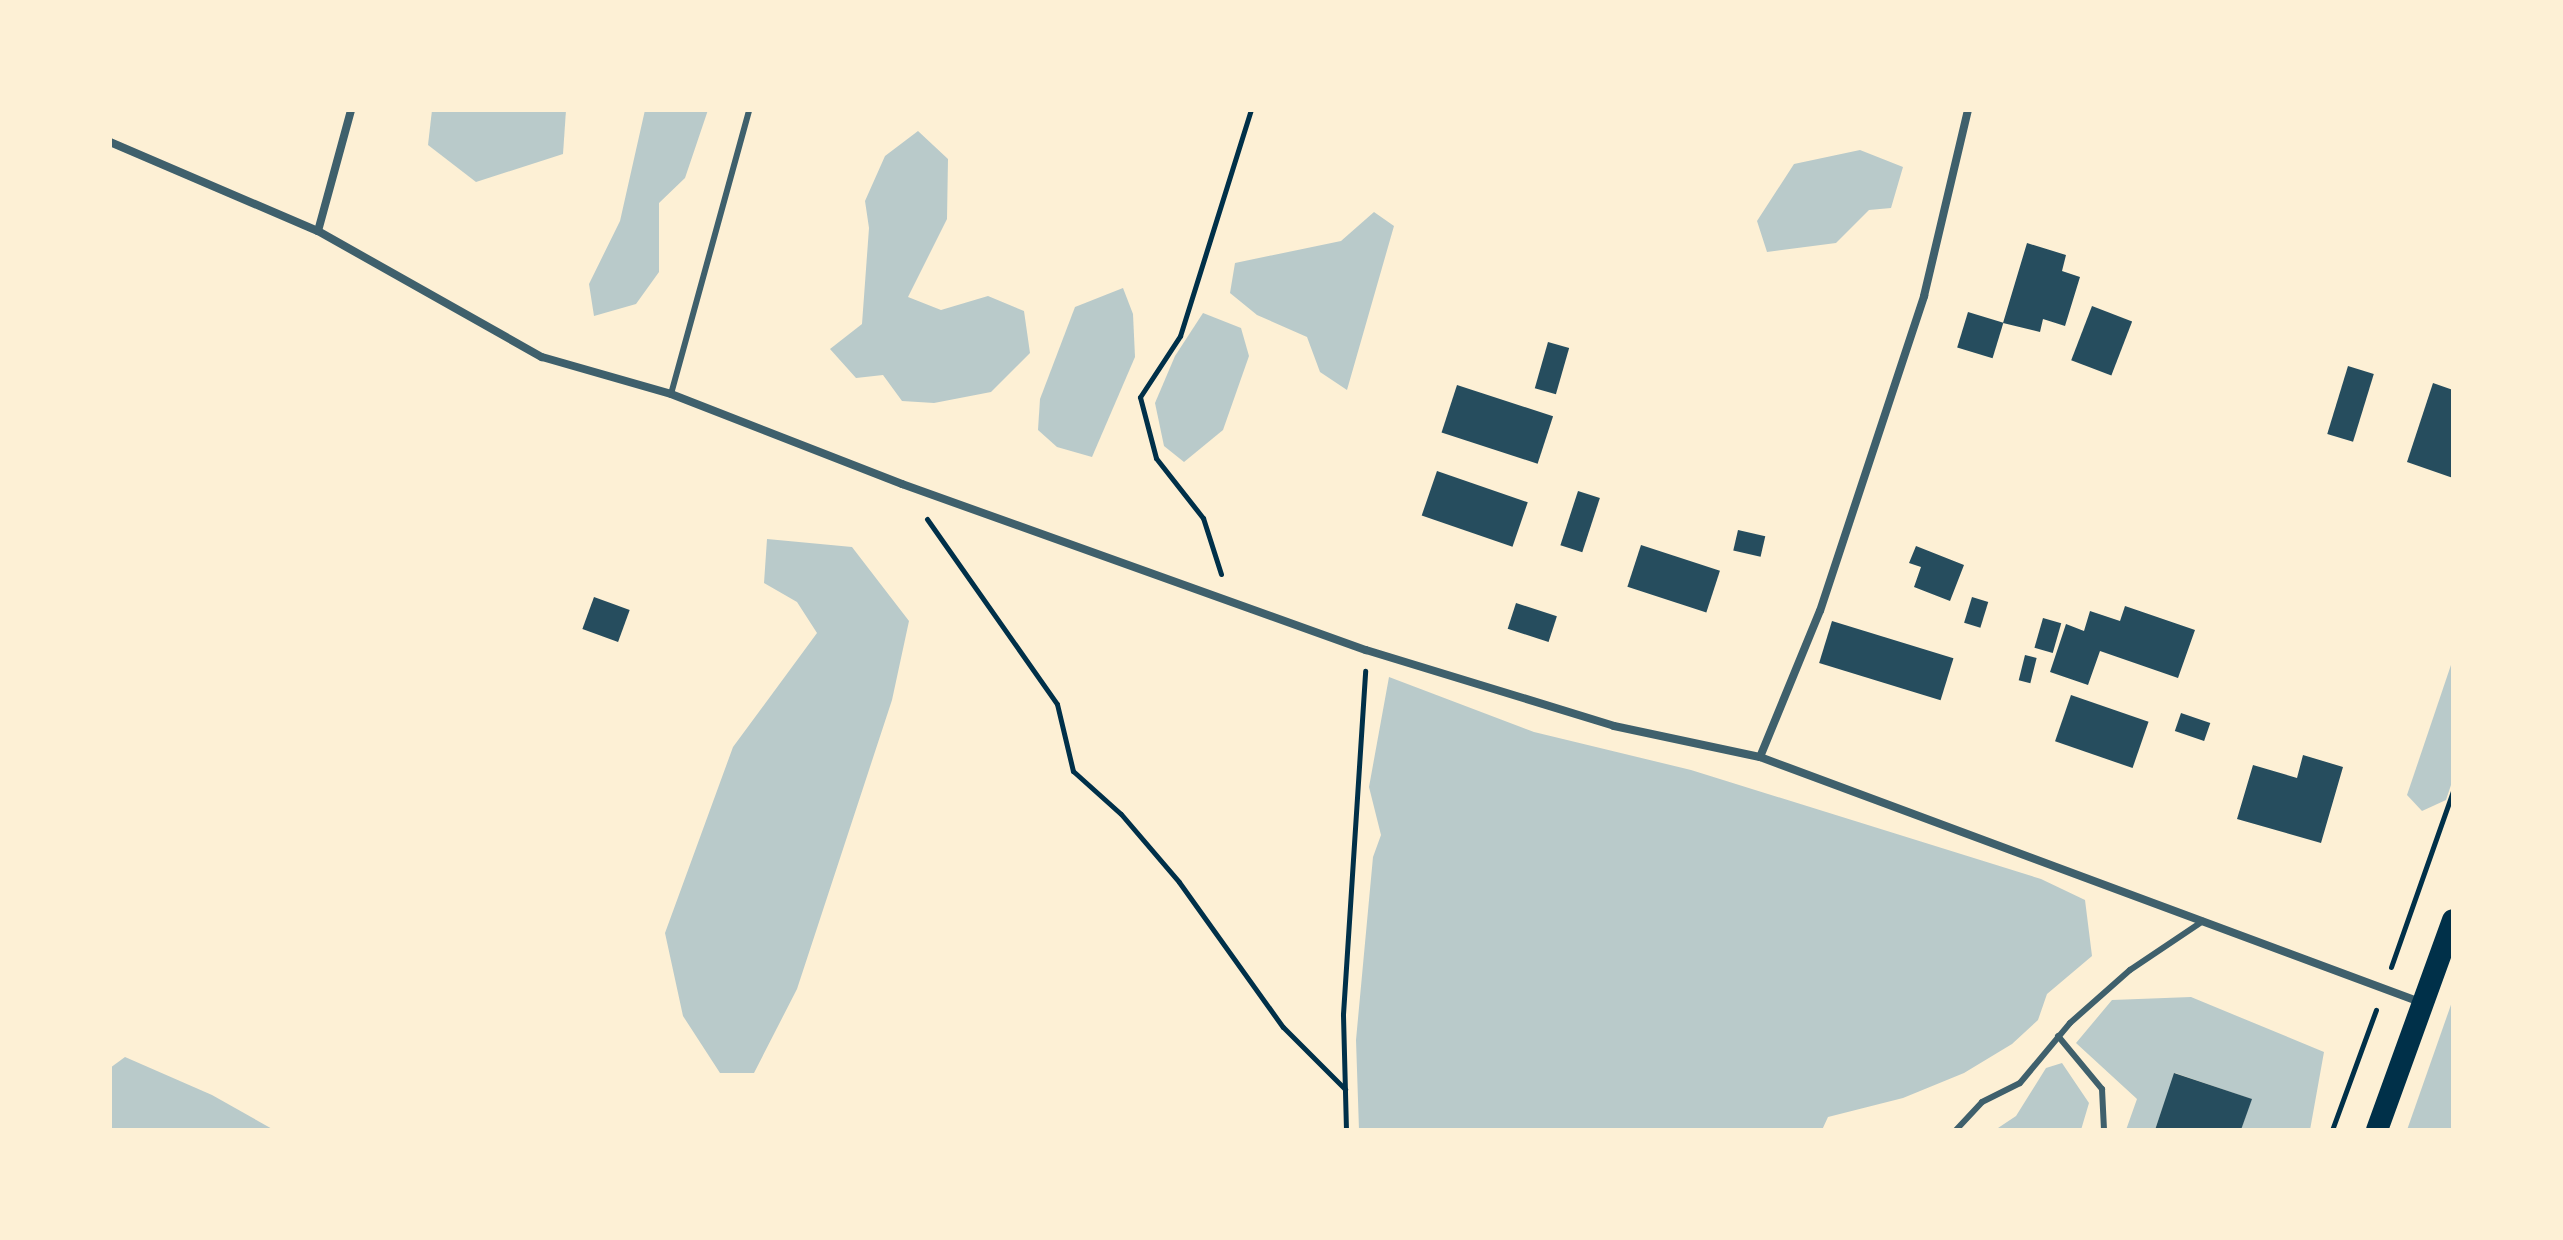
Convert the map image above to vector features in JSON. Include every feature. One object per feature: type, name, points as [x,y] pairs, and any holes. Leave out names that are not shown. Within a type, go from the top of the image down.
[{"type":"highway","points":[[2377,1130],[2453,920]]},
{"type":"street","points":[[318,231],[351,110]]},
{"type":"street","points":[[1760,757],[1820,611],[1924,296],[1968,110]]},
{"type":"street","points":[[110,142],[318,231],[542,357],[671,394],[902,484],[1366,650],[1614,726],[1760,757],[2423,1003]]},
{"type":"lane","points":[[671,394],[749,110]]},
{"type":"lane","points":[[1956,1130],[1982,1102],[2020,1083],[2058,1036],[2130,970],[2203,921]]},
{"type":"lane","points":[[2058,1036],[2102,1089],[2104,1130]]},
{"type":"path","points":[[1230,601],[1203,518],[1156,458],[1140,397],[1180,336],[1251,110]]},
{"type":"path","points":[[902,484],[1057,704],[1073,771],[1121,814],[1179,882],[1283,1027],[1345,1089]]},
{"type":"path","points":[[1346,1130],[1343,1014],[1366,650]]},
{"type":"path","points":[[2332,1130],[2453,791]]},
{"type":"shaded area","points":[[432,110],[566,110],[563,154],[476,182],[428,145]]},
{"type":"shaded area","points":[[645,110],[708,110],[685,178],[659,203],[659,272],[636,304],[594,316],[589,284],[620,221]]},
{"type":"shaded area","points":[[918,131],[948,159],[947,219],[908,297],[941,310],[988,296],[1024,311],[1030,353],[991,392],[934,403],[902,401],[883,375],[856,378],[830,349],[862,324],[869,228],[865,201],[885,156]]},
{"type":"shaded area","points":[[1860,150],[1903,167],[1891,208],[1869,210],[1836,243],[1767,252],[1757,221],[1794,164]]},
{"type":"shaded area","points":[[1374,212],[1394,226],[1347,390],[1320,372],[1307,337],[1257,315],[1230,293],[1235,263],[1341,241]]},
{"type":"shaded area","points":[[1123,288],[1133,314],[1135,357],[1092,457],[1057,447],[1038,430],[1040,399],[1075,307]]},
{"type":"shaded area","points":[[1203,313],[1241,328],[1249,356],[1223,430],[1184,462],[1164,446],[1155,403],[1175,356]]},
{"type":"shaded area","points":[[767,539],[852,547],[909,621],[892,700],[797,989],[754,1073],[720,1073],[683,1016],[665,933],[733,747],[817,633],[797,602],[764,583]]},
{"type":"shaded area","points":[[2453,659],[2453,779],[2446,800],[2422,811],[2407,795]]},
{"type":"shaded area","points":[[1389,677],[1534,732],[1691,770],[2041,879],[2085,900],[2092,956],[2047,994],[2038,1020],[2012,1044],[1964,1073],[1903,1098],[1828,1117],[1822,1130],[1359,1130],[1356,1040],[1373,857],[1381,835],[1369,787]]},
{"type":"shaded area","points":[[2191,997],[2324,1052],[2310,1130],[2241,1130],[2251,1099],[2175,1073],[2155,1130],[2126,1130],[2137,1099],[2076,1043],[2112,1000]]},
{"type":"shaded area","points":[[2453,999],[2453,1130],[2407,1130]]},
{"type":"shaded area","points":[[125,1057],[212,1095],[274,1130],[110,1130],[110,1068]]},
{"type":"shaded area","points":[[2062,1063],[2089,1103],[2081,1130],[1995,1130],[2016,1116],[2046,1068]]},
{"type":"building","points":[[2027,243],[2066,255],[2062,271],[2080,277],[2065,326],[2043,319],[2040,332],[2003,323]]},
{"type":"building","points":[[2092,306],[2132,321],[2111,376],[2071,360]]},
{"type":"building","points":[[1968,312],[2003,323],[1993,358],[1957,347]]},
{"type":"building","points":[[1548,342],[1569,348],[1556,394],[1535,388]]},
{"type":"building","points":[[2348,366],[2374,374],[2353,442],[2327,434]]},
{"type":"building","points":[[2433,383],[2453,390],[2453,478],[2407,462]]},
{"type":"building","points":[[1457,385],[1553,416],[1538,464],[1442,433]]},
{"type":"building","points":[[1437,471],[1528,502],[1512,547],[1422,515]]},
{"type":"building","points":[[1578,491],[1600,498],[1582,552],[1560,545]]},
{"type":"building","points":[[1738,530],[1765,536],[1761,557],[1733,550]]},
{"type":"building","points":[[1641,545],[1720,571],[1706,612],[1627,587]]},
{"type":"building","points":[[1916,546],[1964,565],[1950,601],[1914,587],[1921,567],[1909,563]]},
{"type":"building","points":[[594,597],[630,610],[618,642],[582,629]]},
{"type":"building","points":[[1972,597],[1988,602],[1980,628],[1964,623]]},
{"type":"building","points":[[1516,603],[1557,616],[1549,642],[1508,629]]},
{"type":"building","points":[[2125,606],[2195,630],[2178,678],[2100,651],[2088,685],[2050,672],[2066,624],[2084,631],[2090,611],[2120,621]]},
{"type":"building","points":[[2043,618],[2061,623],[2053,653],[2034,648]]},
{"type":"building","points":[[1832,621],[1953,658],[1941,700],[1819,663]]},
{"type":"building","points":[[2025,655],[2037,658],[2030,683],[2019,680]]},
{"type":"building","points":[[2071,695],[2149,722],[2133,768],[2055,741]]},
{"type":"building","points":[[2181,713],[2210,723],[2204,741],[2175,731]]},
{"type":"building","points":[[2303,755],[2343,767],[2321,843],[2237,819],[2253,765],[2297,778]]},
{"type":"building","points":[[2174,1073],[2252,1099],[2241,1130],[2155,1130]]}]
